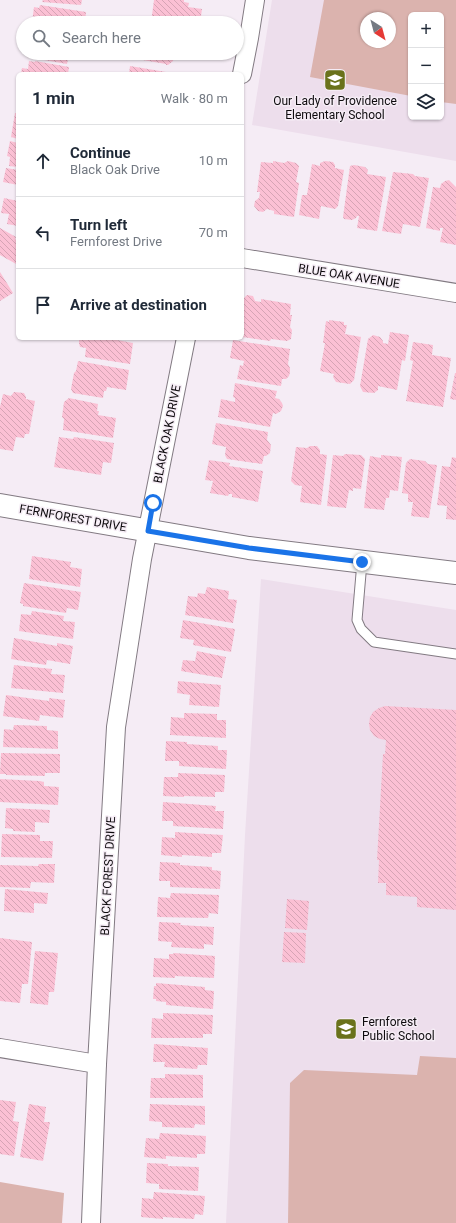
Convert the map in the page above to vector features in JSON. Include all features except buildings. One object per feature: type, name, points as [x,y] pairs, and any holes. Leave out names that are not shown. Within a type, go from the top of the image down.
[{"type":"street","points":[[242,72],[255,0]]},
{"type":"street","name":"BLUE OAK AVENUE","points":[[244,258],[456,294]]},
{"type":"street","name":"BLACK OAK DRIVE","points":[[148,531],[186,340]]},
{"type":"street","name":"FERNFOREST DRIVE","points":[[0,505],[249,548],[456,573]]},
{"type":"street","name":"BLACK FOREST DRIVE","points":[[91,1223],[97,1064],[116,727],[148,531]]},
{"type":"street","points":[[0,1048],[97,1064]]},
{"type":"lane","points":[[362,562],[357,620],[361,629],[374,642],[456,654]]},
{"type":"shaded area","name":"Our Lady of Providence Elementary School","points":[[272,0],[456,0],[456,161],[252,125]]},
{"type":"shaded area","points":[[324,0],[456,0],[456,104],[444,102],[444,12],[408,12],[408,95],[310,77]]},
{"type":"shaded area","name":"Fernforest Public School","points":[[261,579],[456,610],[456,1223],[226,1223],[245,835]]},
{"type":"shaded area","points":[[420,1056],[456,1058],[456,1223],[288,1223],[290,1083],[304,1070],[417,1075]]},
{"type":"shaded area","points":[[0,1182],[64,1193],[62,1223],[0,1223]]},
{"type":"place","name":"Our Lady of Providence Elementary School","points":[[335,80]]},
{"type":"place","name":"Fernforest Public School","points":[[346,1029]]},
{"type":"route","points":[[153,503],[148,531],[249,548],[362,562]]}]
